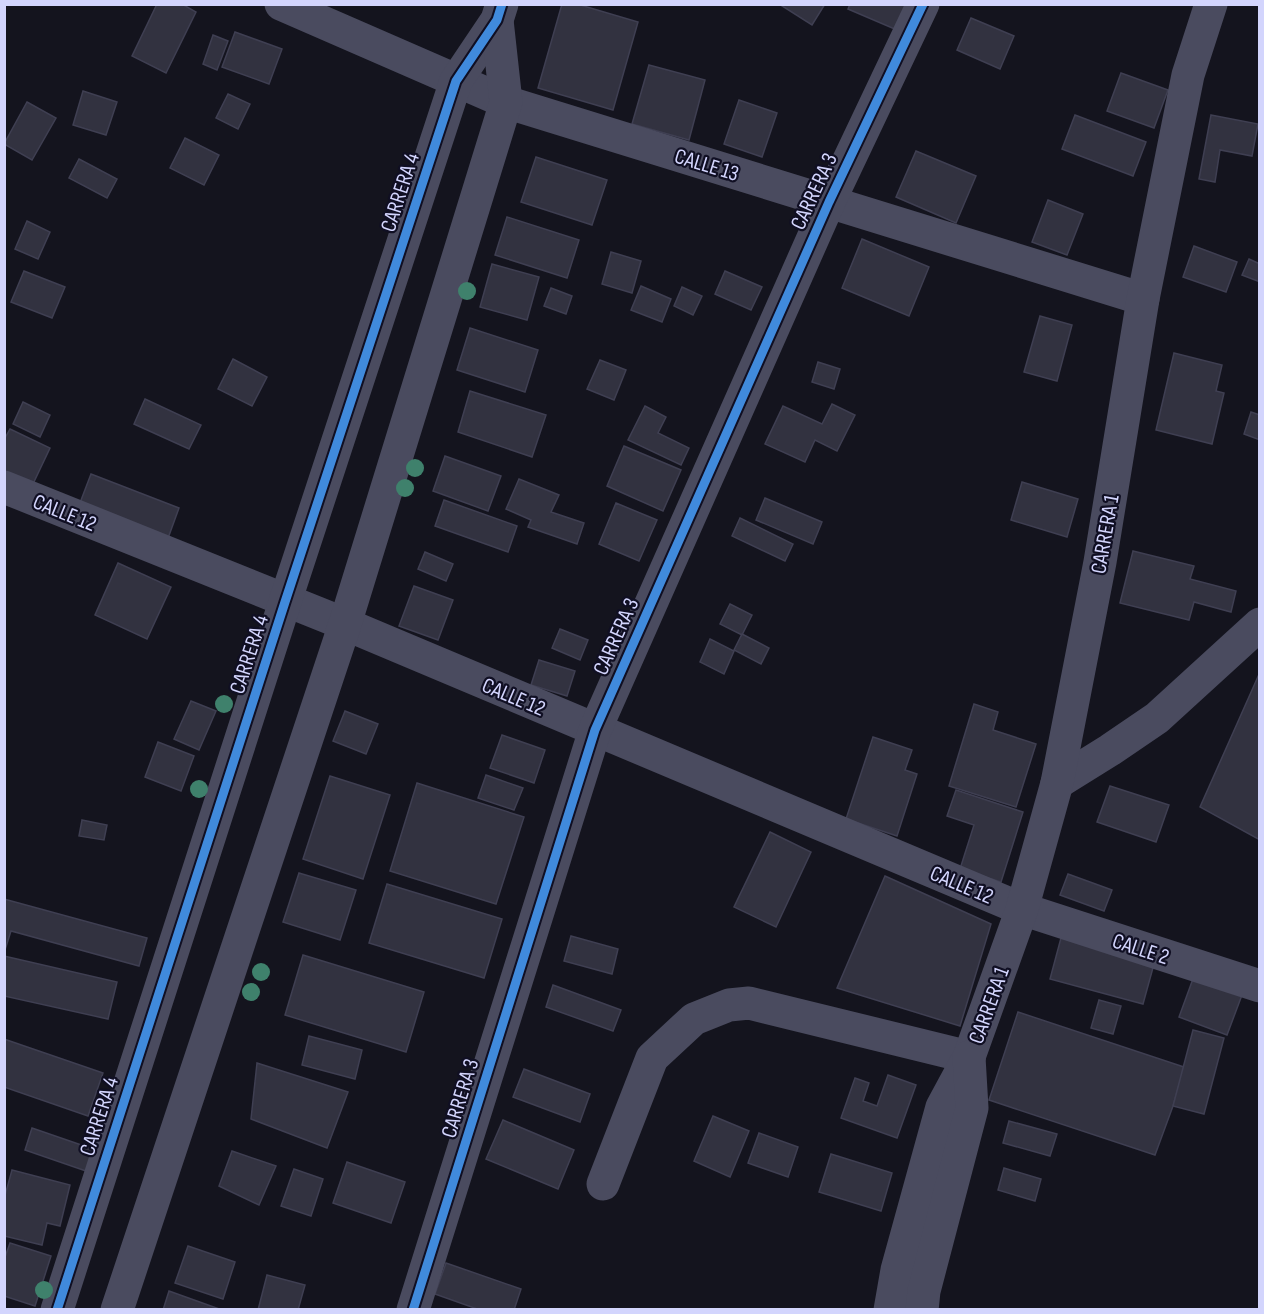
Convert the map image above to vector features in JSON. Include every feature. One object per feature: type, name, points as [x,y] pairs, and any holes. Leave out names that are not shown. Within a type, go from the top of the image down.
[{"type":"street","name":"CALLE 13","points":[[281,4],[506,102],[1143,299]]},
{"type":"street","name":"CARRERA 3","points":[[413,1310],[595,730],[829,202],[923,4]]},
{"type":"street","name":"CARRERA 1","points":[[890,1310],[897,1270],[942,1107],[969,1057],[1022,909],[1057,783],[1100,562],[1143,299],[1188,75],[1211,4]]},
{"type":"street","name":"CARRERA 4","points":[[57,1310],[456,81],[499,12]]},
{"type":"street","name":"CARRERA 4","points":[[117,1310],[345,624],[506,102],[499,12]]},
{"type":"street","name":"CALLE 12","points":[[4,487],[285,602],[345,624],[1022,909]]},
{"type":"street","points":[[1057,783],[1157,718],[1260,624]]},
{"type":"street","name":"CALLE 2","points":[[1022,909],[1260,986]]},
{"type":"street","points":[[603,1184],[652,1058],[694,1019],[729,1005],[749,1003],[969,1057]]},
{"type":"street","name":"CARRERA 1","points":[[922,1310],[924,1291],[972,1108],[969,1057]]},
{"type":"building","points":[[157,4],[182,4],[196,12],[166,73],[132,56]]},
{"type":"building","points":[[562,4],[577,4],[638,22],[613,110],[538,88]]},
{"type":"building","points":[[779,4],[825,4],[812,25]]},
{"type":"building","points":[[850,4],[917,4],[904,33],[848,9]]},
{"type":"building","points":[[971,18],[1014,36],[1000,69],[957,50]]},
{"type":"building","points":[[235,32],[282,49],[269,84],[222,67]]},
{"type":"building","points":[[213,35],[228,41],[217,70],[203,64]]},
{"type":"building","points":[[649,65],[705,80],[689,140],[632,124]]},
{"type":"building","points":[[1121,73],[1168,90],[1154,128],[1107,111]]},
{"type":"building","points":[[83,91],[117,102],[106,135],[73,125]]},
{"type":"building","points":[[228,94],[250,104],[238,129],[216,118]]},
{"type":"building","points":[[739,100],[777,113],[762,157],[724,144]]},
{"type":"building","points":[[27,102],[56,118],[32,160],[4,144]]},
{"type":"building","points":[[1075,115],[1146,142],[1133,176],[1062,149]]},
{"type":"building","points":[[1211,115],[1258,124],[1252,156],[1220,150],[1215,182],[1199,179]]},
{"type":"building","points":[[185,138],[219,155],[204,185],[170,168]]},
{"type":"building","points":[[916,151],[976,176],[956,223],[896,197]]},
{"type":"building","points":[[536,157],[607,180],[592,225],[521,202]]},
{"type":"building","points":[[79,159],[117,179],[107,198],[69,178]]},
{"type":"building","points":[[1048,200],[1083,214],[1067,255],[1032,242]]},
{"type":"building","points":[[507,217],[579,240],[567,278],[495,255]]},
{"type":"building","points":[[27,221],[50,232],[38,259],[15,249]]},
{"type":"building","points":[[862,239],[929,267],[909,316],[842,288]]},
{"type":"building","points":[[1194,246],[1237,262],[1226,292],[1183,277]]},
{"type":"building","points":[[611,252],[641,261],[632,293],[602,284]]},
{"type":"building","points":[[1249,259],[1260,264],[1260,282],[1242,275]]},
{"type":"building","points":[[492,264],[539,277],[527,320],[480,307]]},
{"type":"building","points":[[24,271],[65,287],[52,318],[11,302]]},
{"type":"building","points":[[725,271],[762,287],[751,310],[715,294]]},
{"type":"building","points":[[641,286],[671,299],[662,322],[631,310]]},
{"type":"building","points":[[682,287],[702,296],[693,315],[674,306]]},
{"type":"building","points":[[551,288],[572,296],[566,314],[544,306]]},
{"type":"building","points":[[1040,316],[1072,325],[1057,381],[1024,372]]},
{"type":"building","points":[[470,328],[538,350],[525,392],[457,370]]},
{"type":"building","points":[[1174,353],[1222,365],[1216,391],[1224,393],[1212,444],[1156,430]]},
{"type":"building","points":[[233,359],[267,377],[252,406],[218,389]]},
{"type":"building","points":[[600,360],[626,370],[614,400],[587,389]]},
{"type":"building","points":[[818,362],[840,369],[834,389],[812,382]]},
{"type":"building","points":[[470,391],[546,415],[532,457],[458,432]]},
{"type":"building","points":[[145,399],[201,425],[189,449],[134,424]]},
{"type":"building","points":[[23,402],[50,415],[40,437],[13,424]]},
{"type":"building","points":[[832,404],[855,415],[837,451],[815,440],[805,462],[765,444],[783,406],[822,424]]},
{"type":"building","points":[[645,406],[666,417],[658,433],[689,448],[681,465],[628,440]]},
{"type":"building","points":[[1251,412],[1260,415],[1260,440],[1244,434]]},
{"type":"building","points":[[10,429],[50,448],[32,486],[4,473],[4,440]]},
{"type":"building","points":[[624,446],[681,470],[663,511],[607,486]]},
{"type":"building","points":[[445,456],[501,476],[488,511],[433,491]]},
{"type":"building","points":[[91,474],[179,508],[167,541],[78,508]]},
{"type":"building","points":[[519,479],[559,495],[551,512],[584,523],[577,544],[528,527],[531,520],[506,509]]},
{"type":"building","points":[[1022,482],[1078,499],[1067,537],[1011,520]]},
{"type":"building","points":[[765,498],[822,522],[813,544],[756,520]]},
{"type":"building","points":[[444,500],[517,526],[508,552],[435,526]]},
{"type":"building","points":[[616,503],[657,520],[639,561],[599,544]]},
{"type":"building","points":[[740,518],[793,544],[785,561],[732,536]]},
{"type":"building","points":[[1133,551],[1194,566],[1190,579],[1236,591],[1231,612],[1194,602],[1189,620],[1120,603]]},
{"type":"building","points":[[425,552],[453,564],[446,581],[418,569]]},
{"type":"building","points":[[118,563],[171,587],[147,639],[95,615]]},
{"type":"building","points":[[414,586],[453,600],[438,640],[399,626]]},
{"type":"building","points":[[730,604],[752,615],[742,635],[720,624]]},
{"type":"building","points":[[560,629],[588,640],[580,660],[552,648]]},
{"type":"building","points":[[742,634],[769,648],[761,664],[734,650]]},
{"type":"building","points":[[710,639],[734,651],[724,674],[700,662]]},
{"type":"building","points":[[539,660],[575,671],[567,696],[531,685]]},
{"type":"building","points":[[1260,672],[1260,840],[1200,807]]},
{"type":"building","points":[[191,701],[216,711],[199,750],[174,739]]},
{"type":"building","points":[[974,704],[998,712],[993,730],[1036,744],[1016,807],[949,786]]},
{"type":"building","points":[[345,711],[378,724],[366,754],[333,741]]},
{"type":"building","points":[[502,735],[545,750],[534,783],[490,768]]},
{"type":"building","points":[[873,737],[912,750],[905,770],[917,774],[897,836],[846,819]]},
{"type":"building","points":[[158,742],[194,756],[181,791],[145,777]]},
{"type":"building","points":[[486,775],[523,788],[514,810],[478,798]]},
{"type":"building","points":[[330,776],[390,795],[363,879],[303,859]]},
{"type":"building","points":[[417,783],[524,817],[496,904],[390,871]]},
{"type":"building","points":[[1110,786],[1169,805],[1156,842],[1097,822]]},
{"type":"building","points":[[956,790],[1023,812],[1001,882],[960,869],[974,825],[947,816]]},
{"type":"building","points":[[82,820],[107,825],[104,840],[79,836]]},
{"type":"building","points":[[770,832],[811,852],[776,927],[734,907]]},
{"type":"building","points":[[299,873],[356,890],[340,940],[283,922]]},
{"type":"building","points":[[1068,874],[1112,890],[1104,911],[1060,895]]},
{"type":"building","points":[[885,876],[991,924],[960,1026],[837,988]]},
{"type":"building","points":[[387,884],[502,919],[484,978],[369,943]]},
{"type":"building","points":[[4,899],[147,938],[139,966],[11,931],[4,953]]},
{"type":"building","points":[[571,936],[618,949],[612,974],[564,961]]},
{"type":"building","points":[[1061,938],[1154,964],[1143,1004],[1050,979]]},
{"type":"building","points":[[303,955],[424,992],[406,1052],[285,1015]]},
{"type":"building","points":[[4,956],[117,982],[108,1019],[4,996]]},
{"type":"building","points":[[1194,976],[1242,995],[1227,1035],[1179,1017]]},
{"type":"building","points":[[553,985],[621,1010],[613,1031],[546,1007]]},
{"type":"building","points":[[1099,1000],[1121,1006],[1113,1034],[1091,1028]]},
{"type":"building","points":[[1018,1012],[1184,1067],[1155,1155],[989,1100]]},
{"type":"building","points":[[1193,1030],[1224,1038],[1204,1114],[1173,1106]]},
{"type":"building","points":[[309,1036],[362,1050],[355,1079],[302,1065]]},
{"type":"building","points":[[4,1039],[103,1073],[88,1116],[4,1087]]},
{"type":"building","points":[[257,1063],[348,1092],[327,1148],[251,1119]]},
{"type":"building","points":[[524,1069],[590,1094],[580,1122],[513,1097]]},
{"type":"building","points":[[888,1075],[916,1085],[897,1138],[841,1118],[855,1078],[869,1083],[863,1101],[877,1106]]},
{"type":"building","points":[[713,1116],[749,1131],[730,1177],[694,1161]]},
{"type":"building","points":[[503,1120],[574,1150],[558,1189],[486,1159]]},
{"type":"building","points":[[1009,1121],[1057,1134],[1050,1156],[1003,1143]]},
{"type":"building","points":[[32,1128],[93,1149],[86,1171],[25,1150]]},
{"type":"building","points":[[759,1133],[798,1147],[788,1177],[748,1163]]},
{"type":"building","points":[[232,1151],[276,1166],[259,1205],[219,1186]]},
{"type":"building","points":[[831,1154],[892,1173],[881,1211],[819,1192]]},
{"type":"building","points":[[347,1162],[405,1182],[391,1223],[333,1203]]},
{"type":"building","points":[[1004,1168],[1041,1179],[1035,1201],[998,1190]]},
{"type":"building","points":[[294,1169],[323,1179],[311,1216],[281,1206]]},
{"type":"building","points":[[12,1170],[70,1185],[60,1226],[47,1223],[42,1245],[4,1236],[4,1199]]},
{"type":"building","points":[[10,1243],[51,1256],[35,1306],[4,1296],[4,1260]]},
{"type":"building","points":[[188,1246],[235,1262],[223,1299],[175,1283]]},
{"type":"building","points":[[446,1263],[521,1289],[514,1310],[480,1310],[435,1294]]},
{"type":"building","points":[[267,1275],[305,1285],[298,1310],[258,1310]]},
{"type":"building","points":[[169,1291],[222,1310],[163,1310]]},
{"type":"cycle path","points":[[57,1310],[456,81],[497,20],[502,4]]},
{"type":"cycle path","points":[[413,1310],[595,730],[829,202],[923,4]]}]
